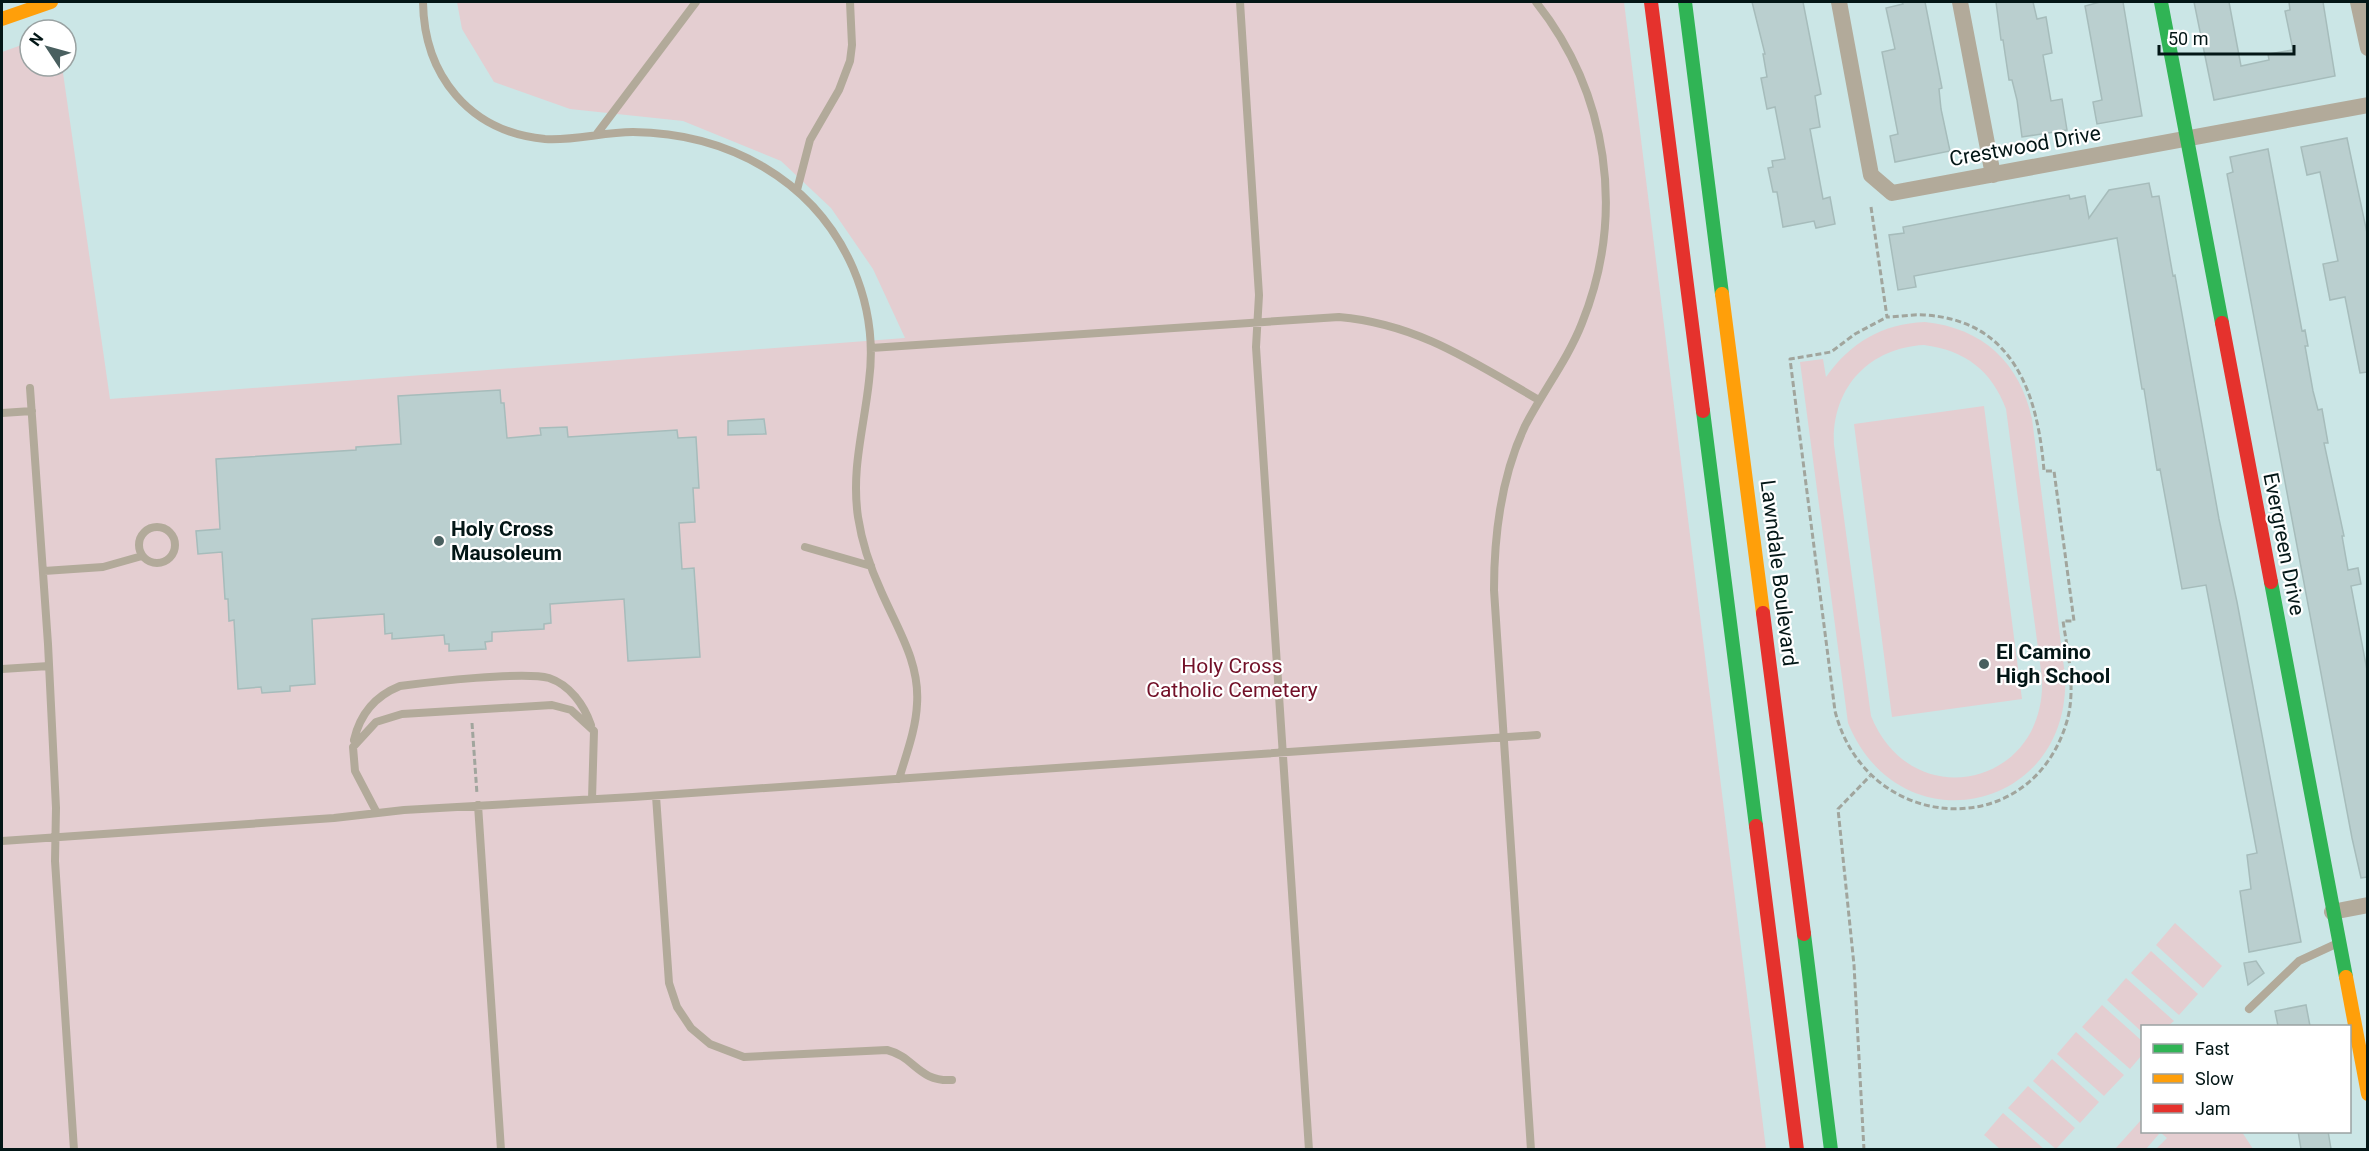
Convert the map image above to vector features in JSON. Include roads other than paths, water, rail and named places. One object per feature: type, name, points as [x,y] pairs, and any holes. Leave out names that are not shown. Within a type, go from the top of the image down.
[{"type":"street","points":[[2,19],[51,2]]},
{"type":"street","points":[[1651,2],[1797,1149]]},
{"type":"street","name":"Lawndale Boulevard","points":[[1685,2],[1832,1149]]},
{"type":"street","name":"Crestwood Drive","points":[[1839,2],[1871,175],[1892,193],[2367,105]]},
{"type":"street","points":[[1960,2],[1993,175]]},
{"type":"street","name":"Evergreen Drive","points":[[2161,2],[2367,1094]]},
{"type":"street","points":[[2358,2],[2367,48]]},
{"type":"street","points":[[2332,912],[2367,905]]},
{"type":"lane","points":[[423,2],[426,36],[431,55],[445,82],[473,112],[499,126],[529,136],[561,139],[646,132],[698,139],[748,157],[798,190],[823,218],[852,265],[863,295],[871,348],[869,381],[855,471],[858,520],[871,566],[906,642],[915,673],[915,719],[899,779]]},
{"type":"lane","points":[[596,135],[696,2]]},
{"type":"lane","points":[[798,190],[810,140],[839,90],[850,61],[852,45],[850,2]]},
{"type":"lane","points":[[1240,2],[1259,295],[1256,346],[1309,1149]]},
{"type":"lane","points":[[1531,1149],[1494,590],[1496,538],[1506,480],[1514,453],[1539,400],[1569,350],[1592,299],[1604,242],[1607,195],[1599,134],[1585,85],[1562,38],[1536,2]]},
{"type":"lane","points":[[871,348],[1340,317],[1394,326],[1444,346],[1539,400]]},
{"type":"lane","points":[[30,388],[44,571],[56,838],[55,861],[74,1149]]},
{"type":"lane","points":[[2,413],[32,411]]},
{"type":"lane","points":[[44,571],[110,566],[142,556],[157,563],[168,559],[175,547],[172,534],[161,526],[148,528],[140,537],[142,556]]},
{"type":"lane","points":[[805,547],[871,566]]},
{"type":"lane","points":[[2,669],[49,666]]},
{"type":"lane","points":[[377,813],[355,771],[353,747],[364,714],[376,699],[387,691],[415,684],[524,676],[548,678],[561,684],[581,704],[594,731],[592,799]]},
{"type":"lane","points":[[353,747],[367,729],[393,716],[544,705],[562,707],[580,716],[594,731]]},
{"type":"lane","points":[[2,841],[334,818],[478,805],[656,796],[1537,735]]},
{"type":"lane","points":[[656,796],[669,983],[677,1007],[691,1028],[721,1050],[744,1057],[887,1050],[901,1055],[927,1077],[952,1080]]},
{"type":"lane","points":[[478,805],[501,1149]]},
{"type":"lane","points":[[2249,1009],[2299,961],[2338,943]]},
{"type":"place","name":"Holy Cross Mausoleum","points":[[439,541]]},
{"type":"place","name":"El Camino High School","points":[[1984,664]]},
{"type":"park label","name":"Holy Cross Catholic Cemetery","points":[[1232,678]]}]
